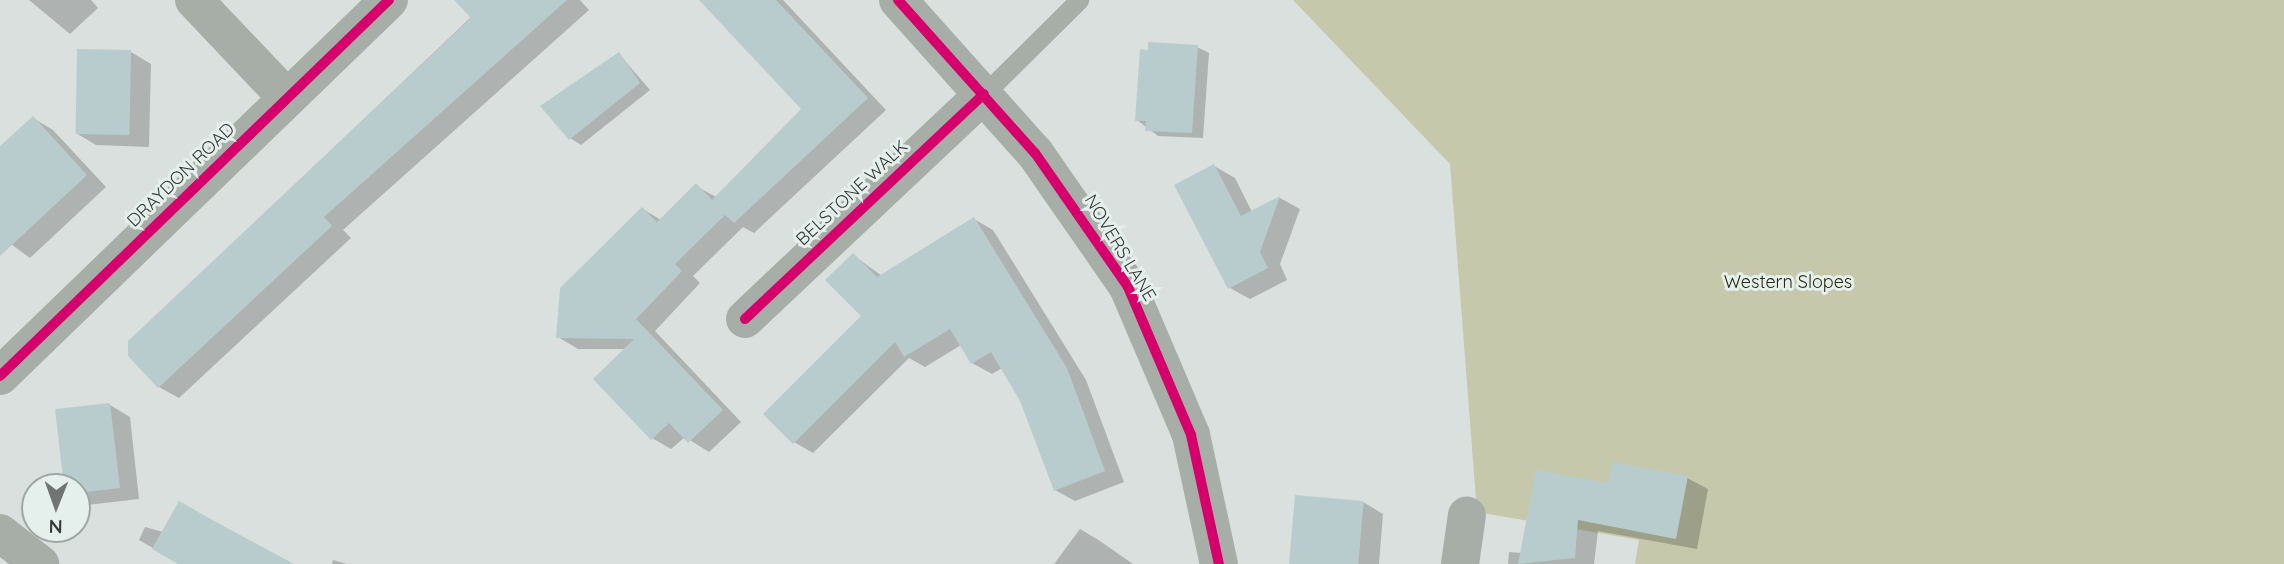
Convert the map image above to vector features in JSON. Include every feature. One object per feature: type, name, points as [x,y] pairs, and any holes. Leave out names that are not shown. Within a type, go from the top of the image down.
[{"type":"street","points":[[194,0],[286,97]]},
{"type":"street","name":"DRAYDON ROAD","points":[[0,376],[389,0]]},
{"type":"street","name":"NOVERS LANE","points":[[898,0],[984,94],[1077,208],[1128,287],[1191,435],[1219,564]]},
{"type":"street","name":"BELSTONE WALK","points":[[745,319],[984,94]]},
{"type":"street","points":[[1460,564],[1467,515]]},
{"type":"street","points":[[0,533],[40,564]]},
{"type":"lane","points":[[984,94],[1079,0]]},
{"type":"green space","name":"Western Slopes","points":[[1293,0],[2284,0],[2284,564],[1635,564],[1639,540],[1477,512],[1450,164]]},
{"type":"building","points":[[454,0],[567,0],[324,217],[332,226],[158,388],[128,356],[128,341],[471,18]]},
{"type":"building","points":[[699,0],[776,0],[868,98],[734,223],[725,215],[675,264],[682,271],[636,319],[723,410],[688,443],[669,423],[651,440],[593,379],[634,339],[556,338],[560,288],[642,207],[657,222],[696,183],[712,200],[801,109]]},
{"type":"building","points":[[1148,42],[1198,45],[1192,133],[1145,131],[1146,121],[1135,121],[1140,49],[1148,50]]},
{"type":"building","points":[[77,49],[131,50],[130,135],[76,134]]},
{"type":"building","points":[[619,52],[640,83],[569,140],[540,106]]},
{"type":"building","points":[[33,116],[87,175],[0,256],[0,146]]},
{"type":"building","points":[[1214,164],[1241,216],[1280,196],[1260,252],[1268,268],[1228,289],[1174,185]]},
{"type":"building","points":[[974,217],[1067,368],[1105,471],[1054,491],[1020,401],[991,352],[971,364],[950,329],[904,357],[895,342],[793,444],[763,414],[861,316],[825,280],[853,253],[877,277]]},
{"type":"building","points":[[110,403],[120,488],[91,491],[91,473],[62,473],[55,409]]},
{"type":"building","points":[[1612,462],[1688,476],[1676,539],[1578,520],[1575,558],[1518,564],[1536,470],[1608,483]]},
{"type":"building","points":[[1295,495],[1364,501],[1358,564],[1289,564]]},
{"type":"building","points":[[179,501],[294,564],[178,564],[152,549]]},
{"type":"cycle path","points":[[0,376],[389,0]]},
{"type":"cycle path","points":[[898,0],[1035,153],[1128,287],[1191,435],[1219,564]]},
{"type":"cycle path","points":[[745,319],[984,94]]}]
